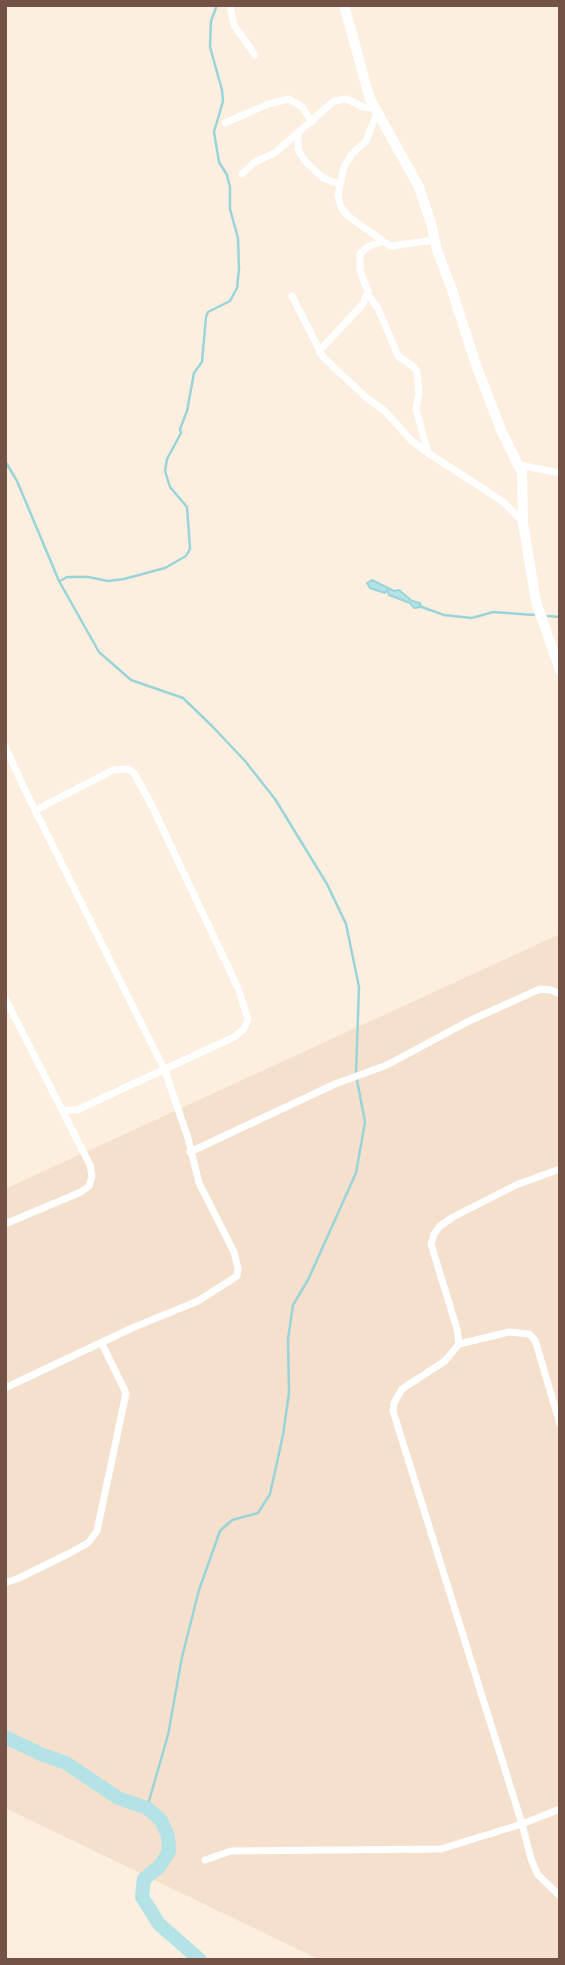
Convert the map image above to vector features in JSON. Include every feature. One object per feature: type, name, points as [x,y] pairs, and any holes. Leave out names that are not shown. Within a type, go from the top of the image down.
[{"type":"street","points":[[230,5],[234,25],[255,55]]},
{"type":"street","points":[[345,5],[362,75],[375,111],[403,154],[419,187],[475,362],[501,430],[519,465],[524,482],[523,523],[537,602],[560,670]]},
{"type":"street","points":[[225,123],[268,104],[289,99],[302,107],[312,122]]},
{"type":"street","points":[[242,174],[255,162],[276,152],[312,122],[328,104],[341,99],[353,101],[375,111]]},
{"type":"street","points":[[375,111],[366,141],[352,154],[344,167],[338,195],[341,207],[348,216],[390,246],[435,240]]},
{"type":"street","points":[[298,134],[298,149],[304,160],[323,178],[339,184]]},
{"type":"street","points":[[382,242],[369,246],[360,254],[360,271],[368,295],[378,308],[398,356],[418,372],[419,393],[416,409],[429,453]]},
{"type":"street","points":[[320,353],[368,295]]},
{"type":"street","points":[[292,296],[320,353],[429,453],[502,501],[523,523]]},
{"type":"street","points":[[519,465],[560,473]]},
{"type":"street","points":[[5,746],[165,1071],[188,1138],[199,1183],[234,1252],[238,1269],[237,1276],[198,1301],[132,1328],[5,1388]]},
{"type":"street","points":[[36,810],[121,768],[134,773],[238,988],[248,1019],[244,1029],[234,1037],[77,1110],[62,1111]]},
{"type":"street","points":[[190,1152],[335,1084],[387,1065],[469,1021],[540,989],[560,994]]},
{"type":"street","points":[[5,999],[90,1165],[92,1176],[89,1186],[81,1192],[5,1224]]},
{"type":"street","points":[[459,1344],[457,1329],[431,1244],[434,1234],[453,1217],[516,1185],[560,1169]]},
{"type":"street","points":[[560,1424],[535,1340],[529,1334],[517,1331],[459,1344],[444,1361],[401,1389],[393,1411],[531,1859],[538,1875],[560,1896]]},
{"type":"street","points":[[5,1583],[88,1543],[97,1531],[127,1393],[102,1344]]},
{"type":"street","points":[[205,1860],[231,1851],[441,1849],[522,1824],[560,1808]]},
{"type":"shaded area","points":[[560,934],[560,1960],[320,1960],[5,1808],[5,1189]]},
{"type":"water","points":[[372,580],[394,591],[399,590],[412,601],[420,603],[421,607],[414,608],[410,603],[389,595],[387,590],[385,593],[370,588],[367,583]]},
{"type":"waterway","points":[[60,581],[67,577],[108,581],[124,579],[165,568],[186,556],[190,549],[187,507],[170,487],[165,471],[167,459],[181,433],[194,373],[202,362],[206,317],[208,312],[230,301],[237,288],[239,269],[238,238],[230,209],[230,187],[219,162],[214,132],[223,101],[210,47],[211,21],[217,5]]},
{"type":"waterway","points":[[5,461],[17,481],[59,581],[99,652],[131,680],[183,698],[213,727],[275,799],[327,884],[346,924],[359,987],[356,1073]]},
{"type":"waterway","points":[[419,606],[444,615],[472,618],[493,612],[534,615]]},
{"type":"waterway","points":[[548,616],[560,617]]},
{"type":"waterway","points":[[147,1808],[168,1735],[182,1657],[199,1590],[220,1531],[232,1520],[258,1513],[270,1494],[289,1393],[288,1339],[293,1305],[308,1280],[356,1173],[365,1122],[357,1080]]},
{"type":"waterway","points":[[5,1737],[66,1763],[118,1798],[147,1808],[161,1820],[168,1836],[169,1851],[160,1866],[144,1879],[142,1897],[159,1924],[200,1960]]}]
